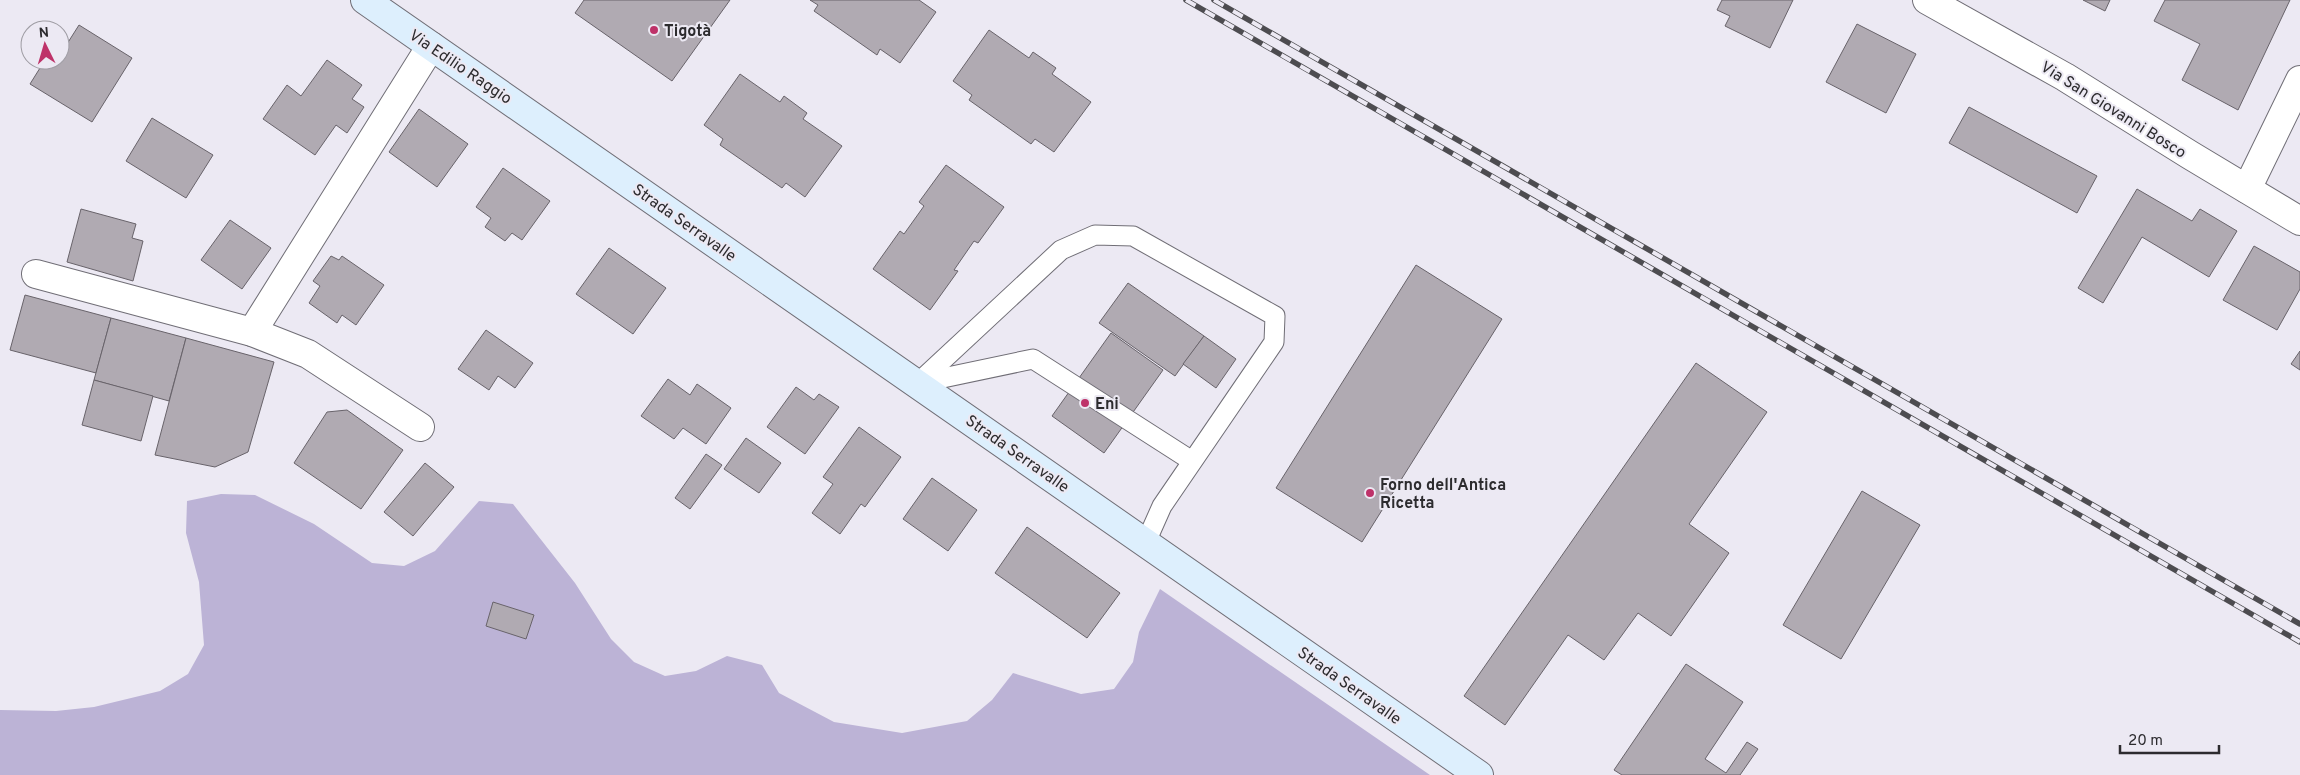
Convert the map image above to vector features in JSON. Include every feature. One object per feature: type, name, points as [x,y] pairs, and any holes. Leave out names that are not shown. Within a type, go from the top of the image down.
[{"type":"main road","name":"Via Edilio Raggio","points":[[365,0],[557,132]]},
{"type":"main road","name":"Strada Serravalle","points":[[557,132],[1479,775]]},
{"type":"street","name":"Via San Giovanni Bosco","points":[[1927,0],[2065,77],[2300,221]]},
{"type":"street","points":[[252,332],[430,46]]},
{"type":"street","points":[[2247,189],[2300,80]]},
{"type":"street","points":[[36,274],[252,332],[308,354],[420,427]]},
{"type":"lane","points":[[918,383],[1061,250],[1096,234],[1133,236],[1275,316],[1274,342],[1162,506],[1146,542]]},
{"type":"lane","points":[[918,383],[1033,359],[1192,462]]},
{"type":"shaded area","points":[[221,494],[255,495],[314,524],[372,563],[404,566],[435,551],[479,501],[513,504],[575,583],[611,639],[634,662],[665,676],[696,671],[727,656],[762,665],[779,693],[834,722],[902,733],[967,721],[992,700],[1013,673],[1081,694],[1114,689],[1133,662],[1139,632],[1160,589],[1430,775],[0,775],[0,710],[56,711],[94,707],[160,691],[188,674],[204,645],[199,582],[186,533],[187,501]]},
{"type":"building","name":"Tigotà","points":[[584,0],[730,0],[672,81],[575,13]]},
{"type":"building","points":[[810,0],[919,0],[936,12],[900,63],[880,49],[877,55],[814,11],[818,5]]},
{"type":"building","points":[[1722,0],[1793,0],[1770,48],[1725,26],[1730,16],[1717,10]]},
{"type":"building","points":[[2083,0],[2110,0],[2105,11]]},
{"type":"building","points":[[2165,0],[2290,0],[2238,110],[2182,80],[2200,44],[2154,21]]},
{"type":"building","points":[[1857,24],[1916,54],[1886,113],[1826,82]]},
{"type":"building","points":[[79,25],[132,58],[92,122],[30,84],[39,70],[70,70],[70,39]]},
{"type":"building","points":[[989,30],[1029,58],[1033,52],[1056,68],[1052,74],[1091,102],[1054,152],[1035,139],[1031,144],[969,100],[972,95],[953,81]]},
{"type":"building","points":[[327,60],[362,85],[352,99],[364,107],[347,133],[336,125],[315,155],[263,119],[287,85],[301,96]]},
{"type":"building","points":[[740,74],[780,102],[784,96],[807,113],[803,119],[842,146],[805,197],[786,183],[782,188],[720,145],[723,139],[704,125]]},
{"type":"building","points":[[1969,107],[2097,176],[2077,213],[1949,143]]},
{"type":"building","points":[[419,109],[468,144],[437,187],[389,152]]},
{"type":"building","points":[[152,118],[213,155],[186,198],[126,161]]},
{"type":"building","points":[[946,165],[1004,207],[978,243],[974,241],[954,270],[958,271],[930,310],[873,269],[900,231],[904,234],[924,206],[919,202]]},
{"type":"building","points":[[503,168],[550,201],[522,240],[512,233],[505,241],[485,227],[491,218],[476,207]]},
{"type":"building","points":[[2137,189],[2192,221],[2200,209],[2237,231],[2209,277],[2142,237],[2103,303],[2078,288]]},
{"type":"building","points":[[81,209],[136,224],[132,238],[143,241],[133,281],[67,262]]},
{"type":"building","points":[[230,220],[271,248],[242,289],[201,260]]},
{"type":"building","points":[[2254,246],[2300,272],[2300,289],[2277,330],[2223,300]]},
{"type":"building","points":[[609,248],[666,288],[633,334],[576,294]]},
{"type":"building","points":[[331,256],[339,260],[342,256],[384,285],[356,325],[342,315],[337,323],[309,303],[320,286],[313,281]]},
{"type":"building","points":[[1416,265],[1502,319],[1362,542],[1276,488]]},
{"type":"building","points":[[1128,283],[1204,336],[1175,376],[1099,323]]},
{"type":"building","points":[[25,295],[111,318],[96,373],[10,350]]},
{"type":"building","points":[[111,318],[186,338],[169,401],[94,380]]},
{"type":"building","points":[[486,330],[533,363],[515,388],[498,376],[489,390],[458,369]]},
{"type":"building","points":[[1111,333],[1163,370],[1104,453],[1052,416]]},
{"type":"building","points":[[1204,336],[1236,359],[1216,388],[1183,364]]},
{"type":"building","points":[[186,338],[274,362],[248,452],[215,467],[155,455]]},
{"type":"building","points":[[2300,351],[2300,370],[2291,364]]},
{"type":"building","points":[[1696,363],[1767,412],[1689,524],[1729,553],[1671,636],[1638,613],[1604,660],[1568,635],[1505,725],[1464,696]]},
{"type":"building","points":[[668,379],[690,395],[697,384],[731,408],[706,444],[683,428],[674,439],[641,416]]},
{"type":"building","points":[[94,380],[153,396],[141,441],[82,425]]},
{"type":"building","points":[[796,387],[814,400],[819,394],[839,407],[805,454],[767,427]]},
{"type":"building","points":[[347,410],[403,450],[361,509],[294,463],[327,412]]},
{"type":"building","points":[[859,427],[901,457],[865,507],[861,504],[840,534],[812,513],[833,484],[823,477]]},
{"type":"building","points":[[746,438],[781,463],[759,493],[724,469]]},
{"type":"building","points":[[706,454],[722,465],[690,509],[675,498]]},
{"type":"building","points":[[425,463],[454,487],[413,536],[384,512]]},
{"type":"building","points":[[932,478],[977,510],[948,551],[903,519]]},
{"type":"building","points":[[1862,491],[1920,525],[1841,659],[1783,625]]},
{"type":"building","points":[[1027,527],[1120,593],[1087,638],[995,573]]},
{"type":"building","points":[[493,602],[534,615],[526,639],[486,626]]},
{"type":"building","points":[[1686,664],[1743,702],[1705,759],[1726,773],[1747,742],[1758,749],[1740,775],[1622,775],[1614,770]]},
{"type":"railway","points":[[1186,0],[2300,642]]},
{"type":"railway","points":[[1214,0],[2300,624]]},
{"type":"place","name":"Tigotà","points":[[654,30]]},
{"type":"place","name":"Eni","points":[[1085,403]]},
{"type":"place","name":"Forno dell'Antica Ricetta","points":[[1370,493]]}]
